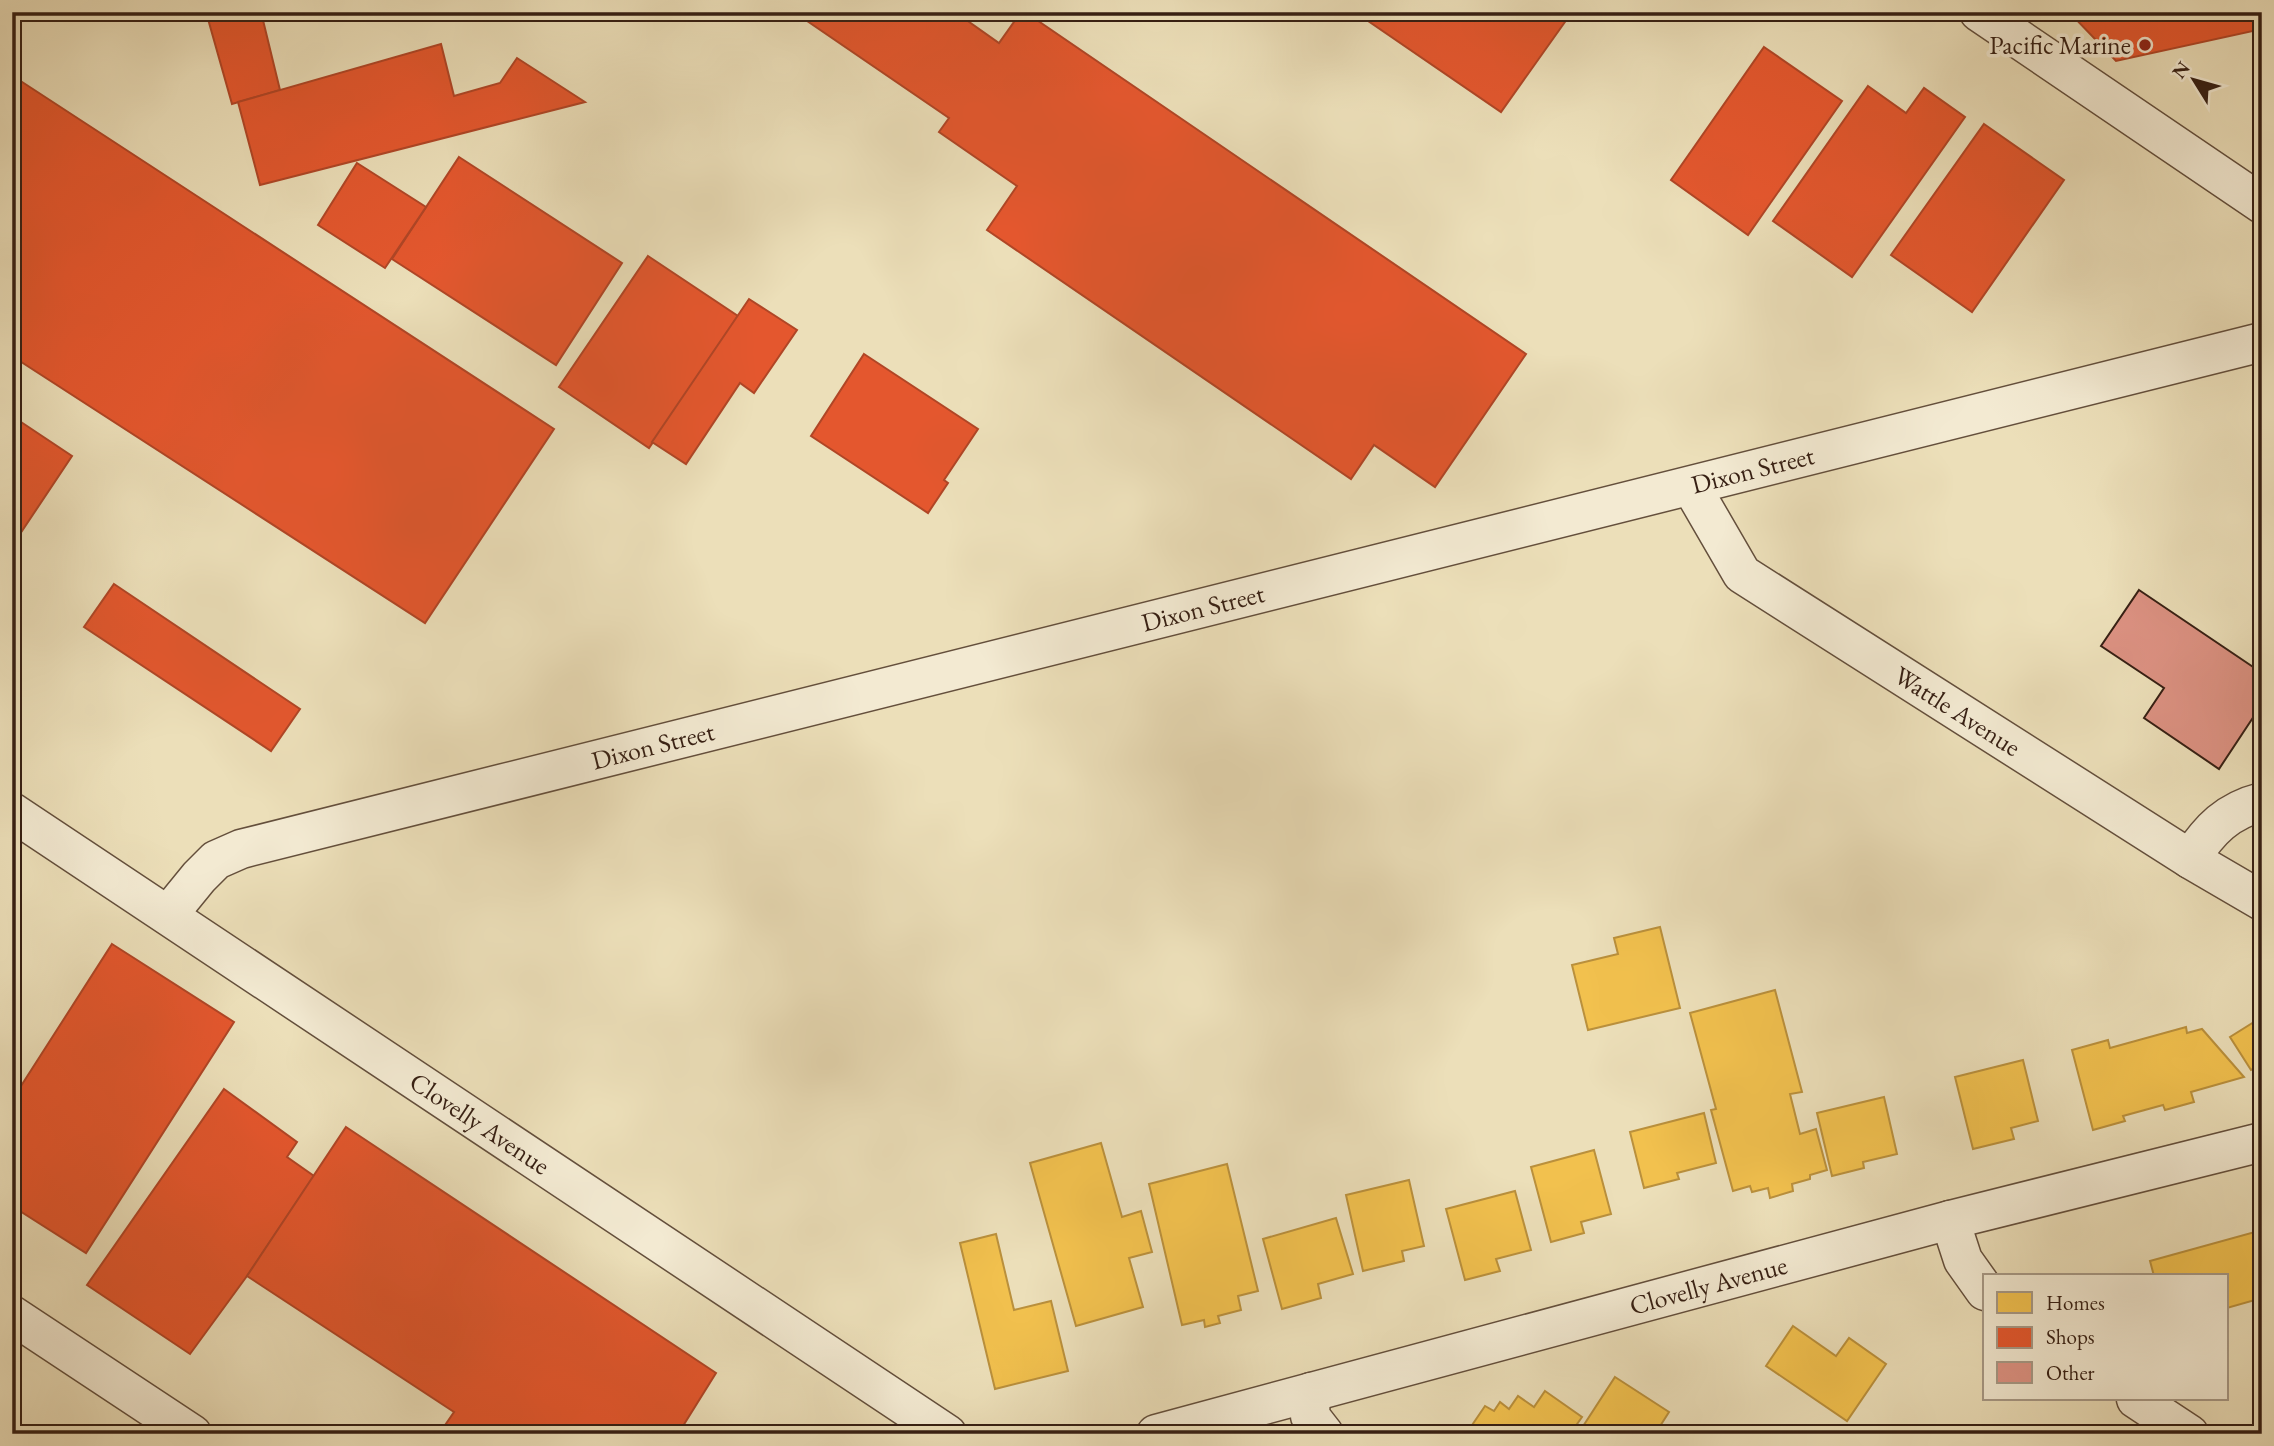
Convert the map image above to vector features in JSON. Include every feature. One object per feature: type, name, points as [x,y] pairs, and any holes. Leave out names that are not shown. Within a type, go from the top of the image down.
[{"type":"street","points":[[1979,12],[2262,204]]},
{"type":"street","name":"Dixon Street","points":[[168,915],[216,860],[241,849],[2262,342]]},
{"type":"street","name":"Wattle Avenue","points":[[1690,486],[1742,574],[2190,859],[2262,901]]},
{"type":"street","points":[[2190,859],[2206,835],[2225,818],[2252,805]]},
{"type":"street","name":"Clovelly Avenue","points":[[12,812],[947,1434]]},
{"type":"street","name":"Clovelly Avenue","points":[[1156,1434],[1950,1220],[2262,1142]]},
{"type":"street","points":[[1950,1220],[1963,1259],[1983,1287]]},
{"type":"street","points":[[12,1315],[192,1434]]},
{"type":"street","points":[[1311,1392],[1310,1416],[1324,1434]]},
{"type":"street","points":[[2138,1400],[2189,1434]]},
{"type":"building: Homes","points":[[1660,927],[1680,1008],[1588,1030],[1572,965],[1618,954],[1614,938]]},
{"type":"building: Homes","points":[[1775,990],[1802,1092],[1790,1094],[1800,1134],[1816,1129],[1827,1170],[1792,1184],[1793,1191],[1770,1198],[1768,1188],[1752,1192],[1750,1186],[1733,1191],[1711,1110],[1716,1109],[1690,1013]]},
{"type":"building: Homes","points":[[2262,1017],[2262,1064],[2251,1070],[2230,1037]]},
{"type":"building: Homes","points":[[2186,1027],[2187,1033],[2202,1029],[2244,1077],[2191,1092],[2194,1102],[2165,1110],[2163,1105],[2123,1116],[2125,1121],[2093,1130],[2072,1050],[2108,1040],[2110,1048]]},
{"type":"building: Homes","points":[[2023,1060],[2038,1121],[2011,1128],[2014,1139],[1973,1149],[1955,1077]]},
{"type":"building: Homes","points":[[1884,1097],[1897,1154],[1863,1162],[1864,1168],[1832,1176],[1817,1113]]},
{"type":"building: Homes","points":[[1704,1113],[1716,1163],[1677,1173],[1679,1179],[1644,1188],[1630,1132]]},
{"type":"building: Homes","points":[[1101,1143],[1122,1217],[1141,1211],[1152,1252],[1129,1258],[1143,1307],[1076,1326],[1030,1163]]},
{"type":"building: Homes","points":[[1594,1150],[1611,1214],[1581,1222],[1584,1233],[1551,1242],[1531,1167]]},
{"type":"building: Homes","points":[[1227,1164],[1258,1291],[1238,1296],[1241,1310],[1218,1316],[1220,1323],[1205,1327],[1204,1320],[1182,1325],[1149,1184]]},
{"type":"building: Homes","points":[[1409,1180],[1424,1246],[1402,1251],[1404,1261],[1363,1271],[1346,1195]]},
{"type":"building: Homes","points":[[1515,1191],[1531,1250],[1496,1259],[1500,1271],[1465,1280],[1446,1209]]},
{"type":"building: Homes","points":[[1336,1218],[1353,1274],[1318,1284],[1321,1298],[1282,1309],[1263,1239]]},
{"type":"building: Homes","points":[[2262,1230],[2262,1298],[2228,1308],[2228,1274],[2153,1274],[2150,1261]]},
{"type":"building: Homes","points":[[996,1234],[1014,1310],[1051,1301],[1068,1371],[995,1389],[960,1243]]},
{"type":"building: Homes","points":[[1793,1326],[1836,1356],[1849,1338],[1886,1364],[1847,1421],[1766,1366]]},
{"type":"building: Homes","points":[[1615,1377],[1669,1412],[1655,1434],[1578,1434]]},
{"type":"building: Homes","points":[[1545,1391],[1582,1417],[1570,1434],[1466,1434],[1485,1406],[1494,1411],[1500,1402],[1509,1409],[1518,1396],[1534,1407]]},
{"type":"building: Shops","points":[[236,12],[261,12],[280,90],[232,104],[208,19]]},
{"type":"building: Shops","points":[[794,12],[955,12],[999,43],[1021,12],[1025,12],[1526,354],[1435,487],[1374,445],[1351,479],[987,230],[1017,186],[939,132],[949,118]]},
{"type":"building: Shops","points":[[1355,12],[1572,12],[1501,112]]},
{"type":"building: Shops","name":"Pacific Marine","points":[[2069,12],[2262,12],[2262,29],[2116,61]]},
{"type":"building: Shops","points":[[441,44],[454,96],[500,83],[517,58],[585,102],[260,185],[238,102]]},
{"type":"building: Shops","points":[[1764,47],[1842,101],[1748,235],[1671,180]]},
{"type":"building: Shops","points":[[16,78],[554,429],[425,623],[12,356],[12,85]]},
{"type":"building: Shops","points":[[1868,86],[1906,113],[1924,88],[1965,117],[1852,277],[1773,221]]},
{"type":"building: Shops","points":[[1984,124],[2064,180],[1972,312],[1891,255]]},
{"type":"building: Shops","points":[[459,157],[622,263],[556,365],[392,259]]},
{"type":"building: Shops","points":[[357,163],[426,207],[385,268],[318,225]]},
{"type":"building: Shops","points":[[648,256],[738,316],[649,448],[559,387]]},
{"type":"building: Shops","points":[[749,299],[797,330],[754,393],[740,383],[686,464],[652,442]]},
{"type":"building: Shops","points":[[864,354],[978,429],[944,480],[948,483],[928,513],[811,436]]},
{"type":"building: Shops","points":[[12,416],[72,456],[12,546]]},
{"type":"building: Shops","points":[[114,584],[300,709],[271,751],[84,627]]},
{"type":"building: Shops","points":[[112,944],[234,1022],[86,1253],[12,1206],[12,1100]]},
{"type":"building: Shops","points":[[224,1089],[297,1142],[287,1157],[314,1176],[247,1276],[190,1354],[87,1285]]},
{"type":"building: Shops","points":[[346,1127],[716,1373],[678,1434],[439,1434],[454,1412],[247,1276]]},
{"type":"building: Other","points":[[2139,590],[2262,673],[2262,704],[2219,769],[2144,718],[2164,688],[2101,646]]},
{"type":"place","name":"Pacific Marine","points":[[2145,45]]}]
